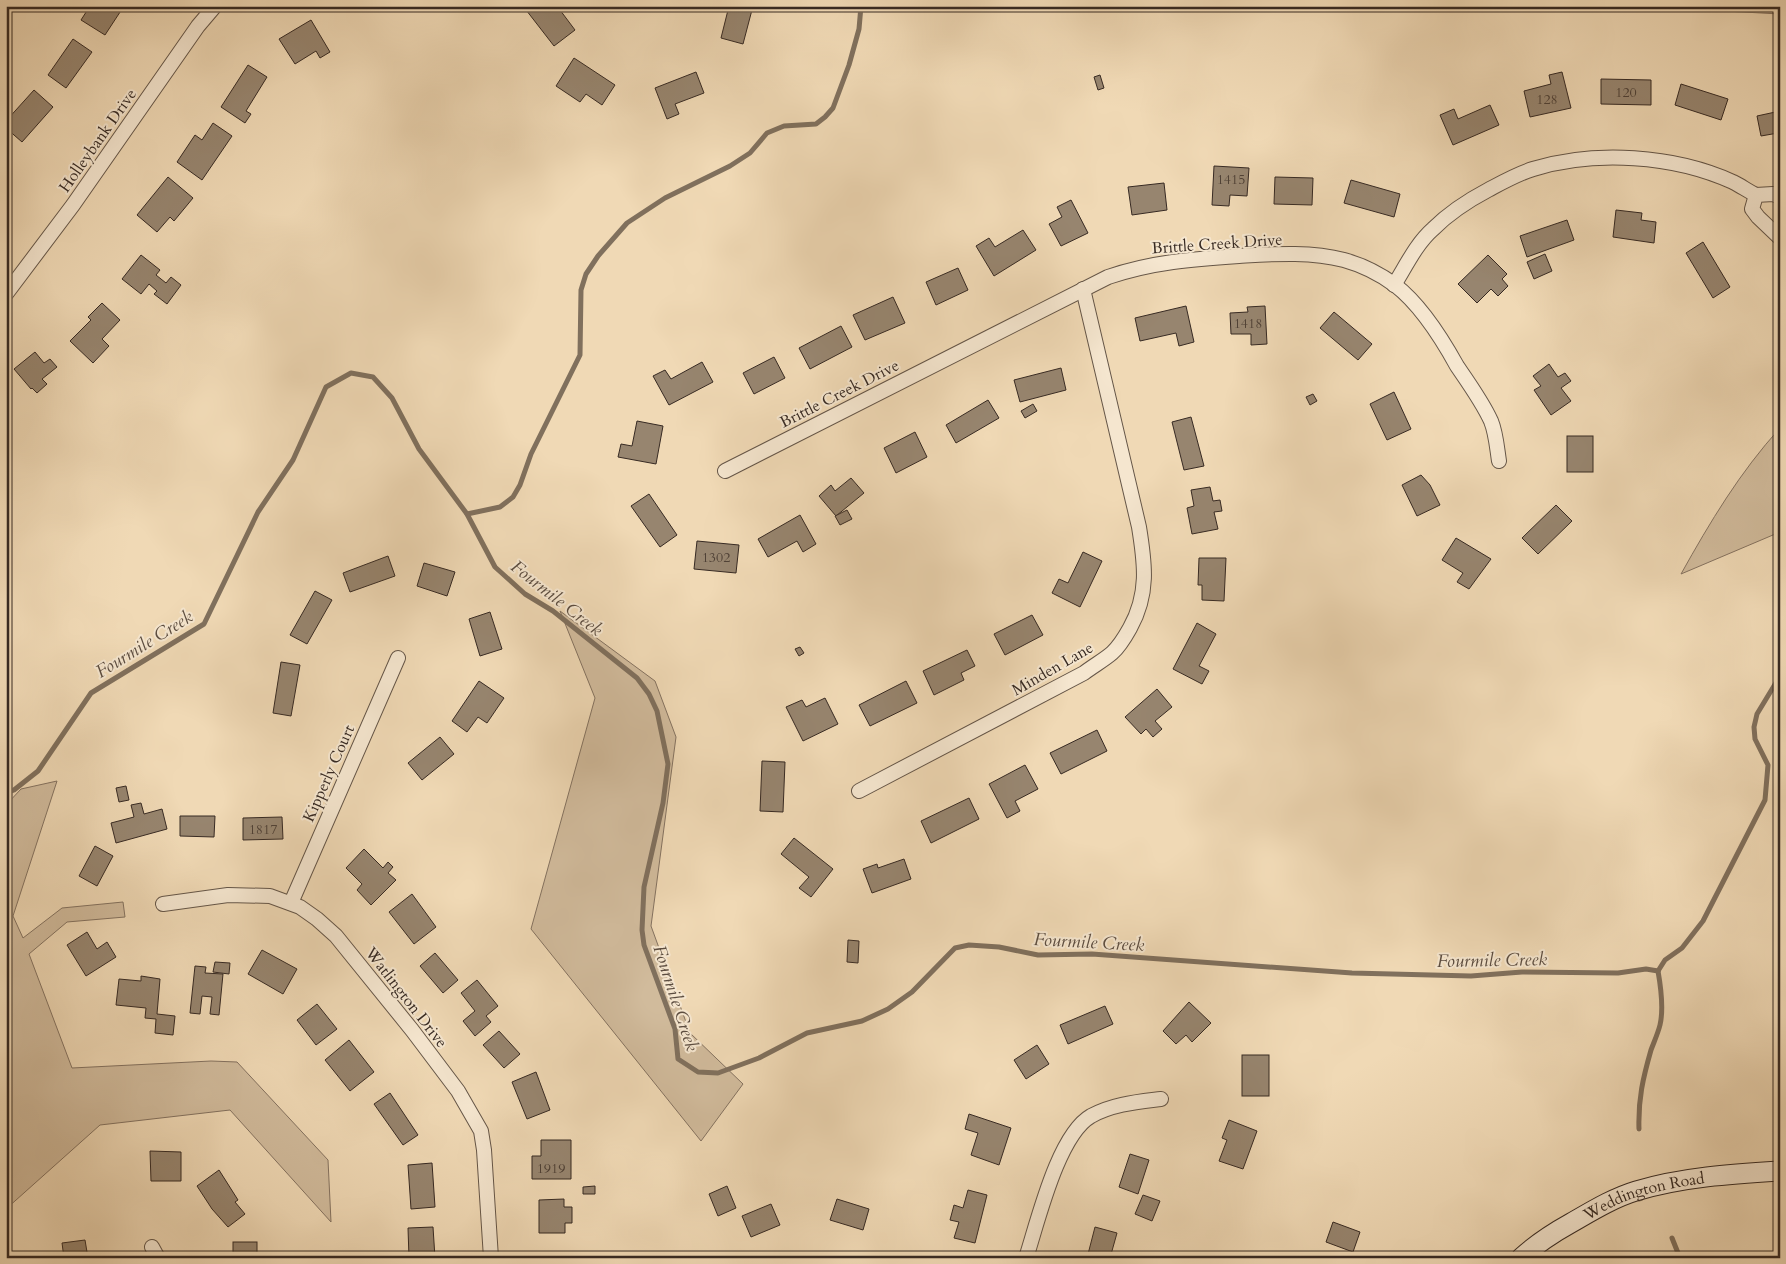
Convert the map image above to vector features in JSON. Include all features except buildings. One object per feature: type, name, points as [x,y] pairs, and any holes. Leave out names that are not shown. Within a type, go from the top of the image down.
[{"type":"main road","name":"Weddington Road","points":[[1521,1258],[1562,1228],[1595,1209],[1635,1192],[1678,1181],[1728,1174],[1780,1171]]},
{"type":"street","name":"Holleybank Drive","points":[[6,294],[73,205],[198,26],[216,6]]},
{"type":"street","points":[[1394,285],[1416,248],[1432,229],[1450,214],[1470,199],[1511,178],[1540,167],[1587,159],[1649,160],[1686,166],[1733,182],[1756,196],[1773,194],[1780,197]]},
{"type":"street","points":[[1756,196],[1752,209],[1780,238]]},
{"type":"street","name":"Brittle Creek Drive","points":[[725,471],[1108,277],[1156,263],[1258,255],[1322,256],[1344,260],[1366,268],[1394,285],[1409,298],[1441,338],[1491,420],[1497,443],[1499,462]]},
{"type":"street","name":"Minden Lane","points":[[859,791],[1084,673],[1112,652],[1123,640],[1134,620],[1142,599],[1144,557],[1139,527],[1083,289]]},
{"type":"street","name":"Kipperly Court","points":[[291,903],[398,658]]},
{"type":"street","name":"Watlington Drive","points":[[162,904],[228,895],[270,896],[300,907],[336,936],[458,1090],[481,1130],[491,1258]]},
{"type":"street","points":[[1026,1258],[1057,1162],[1077,1127],[1090,1117],[1124,1103],[1161,1099]]},
{"type":"shaded area","points":[[1633,6],[1780,6],[1780,14]]},
{"type":"shaded area","points":[[1780,428],[1780,532],[1681,574],[1726,498]]},
{"type":"shaded area","points":[[560,611],[655,681],[676,737],[651,926],[690,1033],[743,1084],[701,1141],[531,929],[595,698]]},
{"type":"shaded area","points":[[57,781],[13,916],[23,938],[62,908],[123,902],[125,917],[67,922],[29,954],[72,1068],[211,1061],[237,1062],[328,1160],[331,1222],[230,1110],[100,1125],[6,1209],[6,805],[21,789]]},
{"type":"waterway","points":[[467,514],[500,507],[513,497],[520,485],[531,454],[580,355],[581,290],[586,274],[598,256],[627,223],[665,198],[730,166],[750,153],[767,133],[784,126],[816,124],[825,117],[833,108],[849,65],[859,29],[861,6]]},
{"type":"waterway","name":"Fourmile Creek","points":[[6,793],[14,790],[38,771],[91,693],[204,624],[258,512],[293,460],[326,387],[351,373],[373,377],[392,398],[419,449],[467,514],[495,567],[525,594],[553,611],[637,678],[649,694],[657,711],[668,764],[663,803],[644,887],[642,930],[644,945],[675,1029],[678,1059],[698,1072],[718,1073],[759,1058],[807,1033],[862,1021],[888,1009],[912,992],[955,948],[969,945],[999,947],[1038,955],[1092,954],[1352,973],[1471,976],[1522,972],[1618,973],[1646,969],[1658,971]]},
{"type":"waterway","name":"Fourmile Creek","points":[[1658,971],[1665,960],[1682,948],[1703,921],[1765,800],[1768,765],[1755,739],[1754,727],[1757,714],[1780,676]]},
{"type":"waterway","points":[[1639,1129],[1639,1108],[1643,1079],[1662,1012],[1658,971]]},
{"type":"waterway","points":[[1672,1238],[1680,1258]]}]
